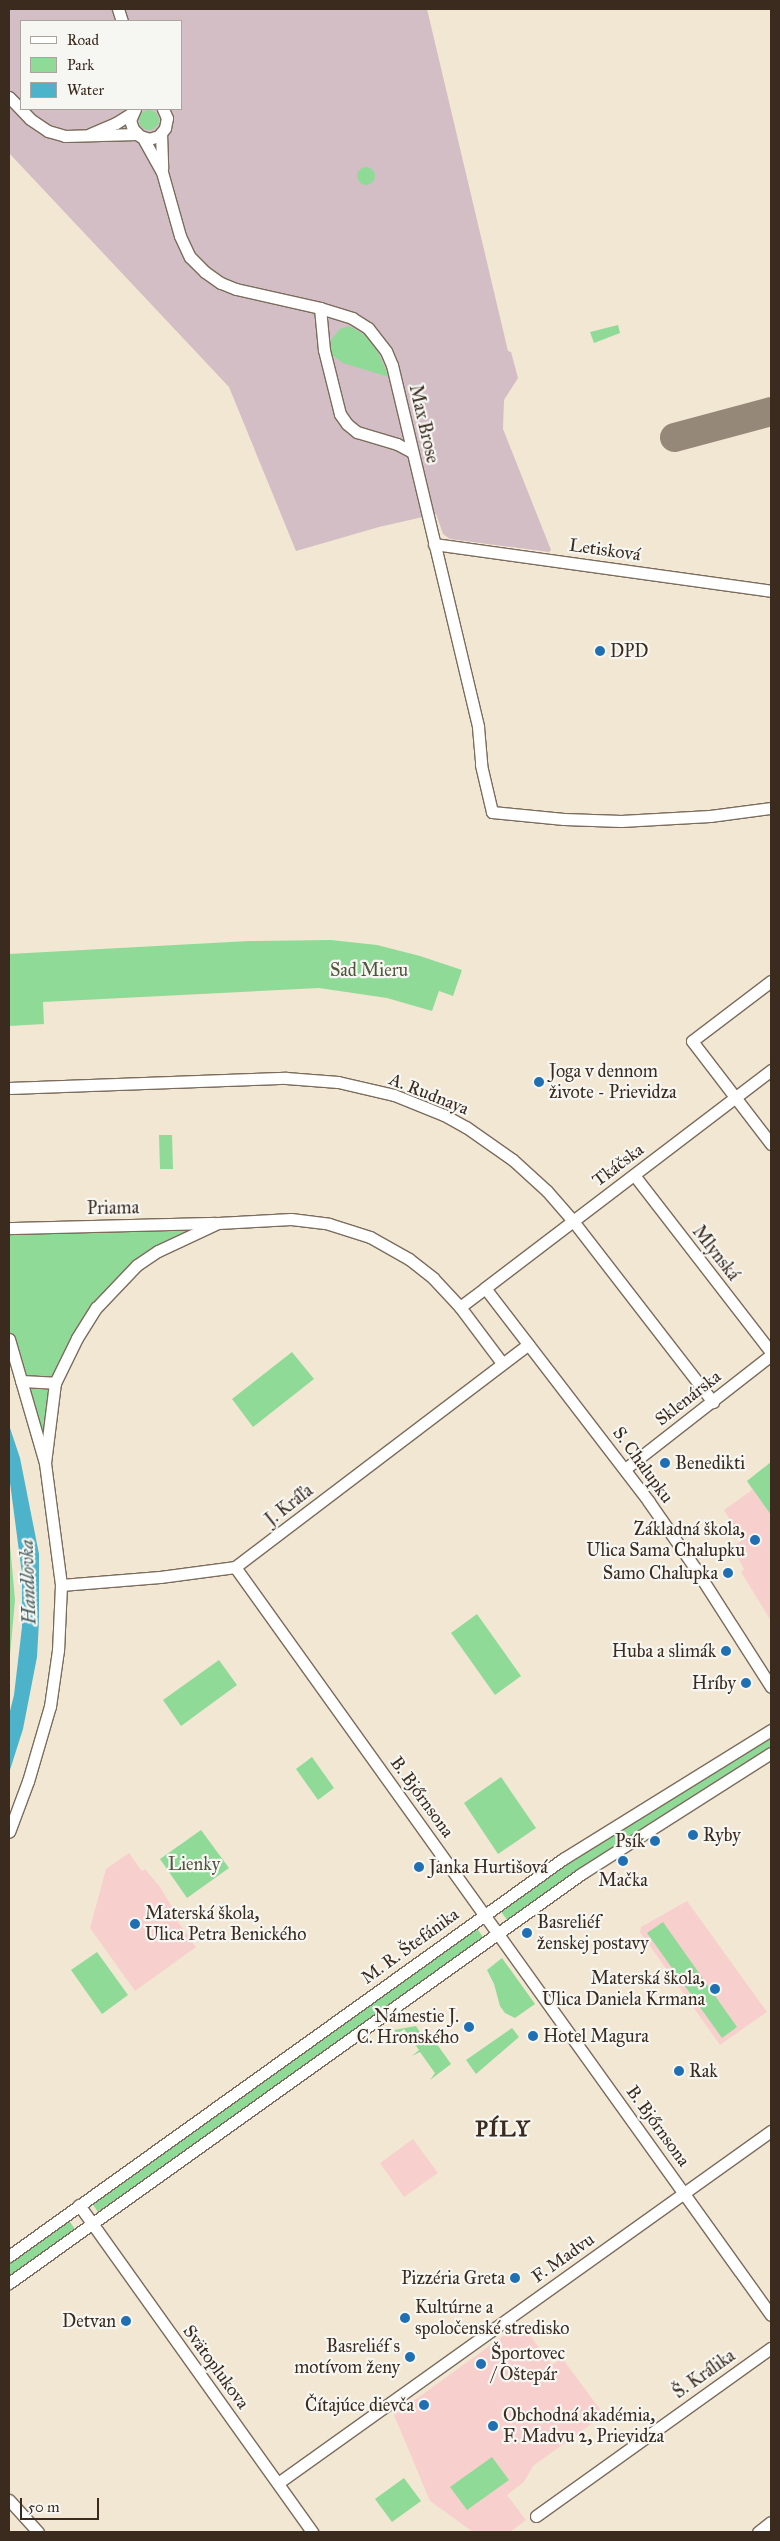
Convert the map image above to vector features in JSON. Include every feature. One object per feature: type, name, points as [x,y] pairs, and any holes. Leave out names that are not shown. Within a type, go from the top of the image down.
[{"type":"street","points":[[9,97],[20,109]]},
{"type":"street","points":[[21,110],[30,119],[48,131],[65,136],[140,136],[153,138],[161,134]]},
{"type":"street","name":"Max Brose","points":[[162,110],[167,122],[161,134],[162,172],[180,236],[190,257],[205,272],[221,283],[236,289],[320,308],[352,318],[368,328],[386,351],[392,365],[478,728],[481,765],[492,812],[564,819],[621,821],[710,816],[771,808]]},
{"type":"street","points":[[84,136],[116,123],[133,111]]},
{"type":"street","name":"Max Brose","points":[[133,111],[131,123],[162,172]]},
{"type":"street","points":[[320,308],[324,350],[340,414],[347,424],[358,432],[397,444],[412,452]]},
{"type":"street","name":"Letisková","points":[[434,544],[771,591]]},
{"type":"street","points":[[771,981],[692,1041],[771,1144]]},
{"type":"street","name":"Tkáčska","points":[[485,1288],[771,1070]]},
{"type":"street","name":"A. Rudnaya","points":[[9,1088],[258,1078],[338,1082],[413,1102],[466,1127],[513,1160],[547,1191],[573,1221],[713,1402]]},
{"type":"street","name":"Mlynská","points":[[634,1175],[771,1354]]},
{"type":"street","name":"Priama","points":[[9,1228],[218,1223],[291,1219],[329,1224],[370,1238],[419,1266],[460,1307]]},
{"type":"street","points":[[45,1463],[55,1383],[77,1338],[96,1308],[137,1265],[158,1251],[218,1223]]},
{"type":"street","points":[[485,1288],[460,1307],[502,1363],[528,1345]]},
{"type":"street","name":"S. Chalupku","points":[[485,1288],[625,1469],[696,1568],[771,1687]]},
{"type":"street","points":[[9,1339],[45,1463],[61,1585],[58,1650],[50,1706],[28,1781],[9,1832]]},
{"type":"street","name":"Sklenárska","points":[[625,1469],[713,1402],[771,1354]]},
{"type":"street","name":"J. Kráľa","points":[[61,1585],[160,1578],[235,1567],[502,1363]]},
{"type":"street","points":[[21,1381],[55,1383]]},
{"type":"street","name":"B. Bjőrnsona","points":[[235,1567],[771,2315]]},
{"type":"street","name":"M. R. Štefánika","points":[[9,2256],[484,1914],[569,1855],[771,1730]]},
{"type":"street","points":[[9,2282],[580,1874],[771,1753]]},
{"type":"street","name":"F. Madvu","points":[[278,2484],[771,2131]]},
{"type":"street","points":[[79,2205],[92,2223]]},
{"type":"street","name":"Svätoplukova","points":[[92,2223],[312,2532]]},
{"type":"street","name":"Š. Králika","points":[[536,2516],[771,2348]]},
{"type":"street","points":[[9,2500],[38,2532]]},
{"type":"street","points":[[758,2532],[771,2522]]},
{"type":"shaded area","points":[[9,9],[427,9],[508,351],[511,352],[518,378],[504,400],[503,429],[551,550],[549,552],[450,539],[443,534],[436,514],[379,527],[296,551],[229,387],[9,153]]},
{"type":"shaded area","name":"Základná škola, Ulica Sama Chalupku","points":[[771,1462],[771,1621],[741,1572],[744,1569],[732,1547],[741,1541],[730,1527],[733,1525],[724,1510],[752,1490],[747,1481]]},
{"type":"shaded area","name":"Materská škola, Ulica Petra Benického","points":[[129,1853],[142,1871],[145,1869],[160,1887],[172,1907],[169,1909],[196,1947],[135,1991],[90,1928],[106,1869]]},
{"type":"shaded area","name":"Materská škola, Ulica Daniela Krmana","points":[[687,1901],[767,2012],[720,2045],[640,1932],[641,1927]]},
{"type":"shaded area","points":[[413,2139],[438,2173],[404,2197],[380,2163]]},
{"type":"shaded area","name":"Obchodná akadémia, F. Madvu 2, Prievidza","points":[[521,2323],[552,2365],[562,2358],[602,2412],[601,2417],[533,2466],[524,2482],[507,2495],[526,2520],[510,2532],[473,2532],[430,2501],[394,2415]]},
{"type":"green space","points":[[149,110],[156,113],[159,120],[156,127],[149,130],[142,127],[139,120],[142,113]]},
{"type":"green space","points":[[362,167],[370,167],[375,172],[373,183],[362,185],[357,180],[357,172]]},
{"type":"green space","points":[[618,325],[620,333],[594,343],[590,332]]},
{"type":"green space","points":[[349,326],[365,335],[375,346],[389,377],[343,363],[332,355],[330,348],[331,340],[340,329]]},
{"type":"green space","name":"Sad Mieru","points":[[331,940],[377,945],[420,956],[462,970],[453,996],[439,991],[432,1011],[387,998],[319,988],[43,1002],[44,1024],[9,1026],[9,954],[249,941]]},
{"type":"green space","points":[[159,1135],[172,1135],[173,1169],[160,1169]]},
{"type":"green space","points":[[209,1225],[159,1254],[119,1283],[96,1307],[55,1382],[45,1465],[9,1335],[9,1229]]},
{"type":"green space","points":[[292,1352],[314,1379],[253,1427],[232,1399]]},
{"type":"green space","points":[[771,1462],[771,1515],[747,1481]]},
{"type":"green space","points":[[9,1533],[15,1600],[9,1666]]},
{"type":"green space","points":[[477,1614],[521,1676],[495,1695],[451,1633]]},
{"type":"green space","points":[[219,1660],[237,1685],[181,1726],[163,1700]]},
{"type":"green space","points":[[771,1736],[771,1747],[574,1872],[507,1920],[500,1910],[567,1862]]},
{"type":"green space","points":[[312,1757],[334,1788],[318,1800],[296,1769]]},
{"type":"green space","points":[[501,1777],[536,1828],[498,1854],[464,1803]]},
{"type":"green space","name":"Lienky","points":[[201,1830],[229,1868],[187,1898],[160,1859]]},
{"type":"green space","points":[[663,1922],[737,2027],[722,2038],[647,1933]]},
{"type":"green space","points":[[476,1927],[483,1937],[98,2212],[91,2202]]},
{"type":"green space","points":[[97,1952],[128,1995],[102,2014],[71,1970]]},
{"type":"green space","points":[[502,1958],[535,2004],[515,2018],[505,2013],[500,2006],[494,1984],[487,1970]]},
{"type":"green space","points":[[416,2026],[423,2037],[429,2033],[451,2064],[430,2080],[435,2073],[420,2052],[412,2056],[419,2050],[404,2029],[397,2034],[394,2030]]},
{"type":"green space","points":[[512,2028],[519,2037],[476,2074],[466,2060]]},
{"type":"green space","points":[[68,2219],[75,2229],[9,2276],[9,2261]]},
{"type":"green space","points":[[492,2457],[509,2480],[467,2510],[450,2487]]},
{"type":"green space","points":[[404,2478],[421,2501],[392,2522],[375,2499]]},
{"type":"water","name":"Handlovka","points":[[9,1425],[20,1458],[39,1554],[39,1621],[37,1657],[23,1729],[9,1773],[9,1715],[14,1695],[22,1627],[22,1574],[9,1475]]},
{"type":"taxiway","points":[[674,437],[771,411]]},
{"type":"place","name":"DPD","points":[[600,651]]},
{"type":"place","name":"Joga v dennom živote - Prievidza","points":[[539,1082]]},
{"type":"place","name":"Benedikti","points":[[665,1463]]},
{"type":"place","name":"Základná škola, Ulica Sama Chalupku","points":[[755,1540]]},
{"type":"place","name":"Samo Chalupka","points":[[728,1573]]},
{"type":"place","name":"Huba a slimák","points":[[726,1651]]},
{"type":"place","name":"Hríby","points":[[746,1683]]},
{"type":"place","name":"Ryby","points":[[693,1835]]},
{"type":"place","name":"Psík","points":[[655,1841]]},
{"type":"place","name":"Mačka","points":[[623,1861]]},
{"type":"place","name":"Janka Hurtišová","points":[[419,1867]]},
{"type":"place","name":"Materská škola, Ulica Petra Benického","points":[[135,1924]]},
{"type":"place","name":"Basreliéf ženskej postavy","points":[[527,1933]]},
{"type":"place","name":"Materská škola, Ulica Daniela Krmana","points":[[715,1989]]},
{"type":"place","name":"Námestie J. C. Hronského","points":[[469,2027]]},
{"type":"place","name":"Hotel Magura","points":[[533,2036]]},
{"type":"place","name":"Rak","points":[[679,2071]]},
{"type":"place","name":"Pizzéria Greta","points":[[515,2278]]},
{"type":"place","name":"Kultúrne a spoločenské stredisko","points":[[405,2318]]},
{"type":"place","name":"Detvan","points":[[126,2321]]},
{"type":"place","name":"Basreliéf s motívom ženy","points":[[410,2357]]},
{"type":"place","name":"Športovec / Oštepár","points":[[481,2364]]},
{"type":"place","name":"Čítajúce dievča","points":[[424,2405]]},
{"type":"place","name":"Obchodná akadémia, F. Madvu 2, Prievidza","points":[[493,2426]]},
{"type":"district","name":"PÍLY","points":[[503,2129]]}]
